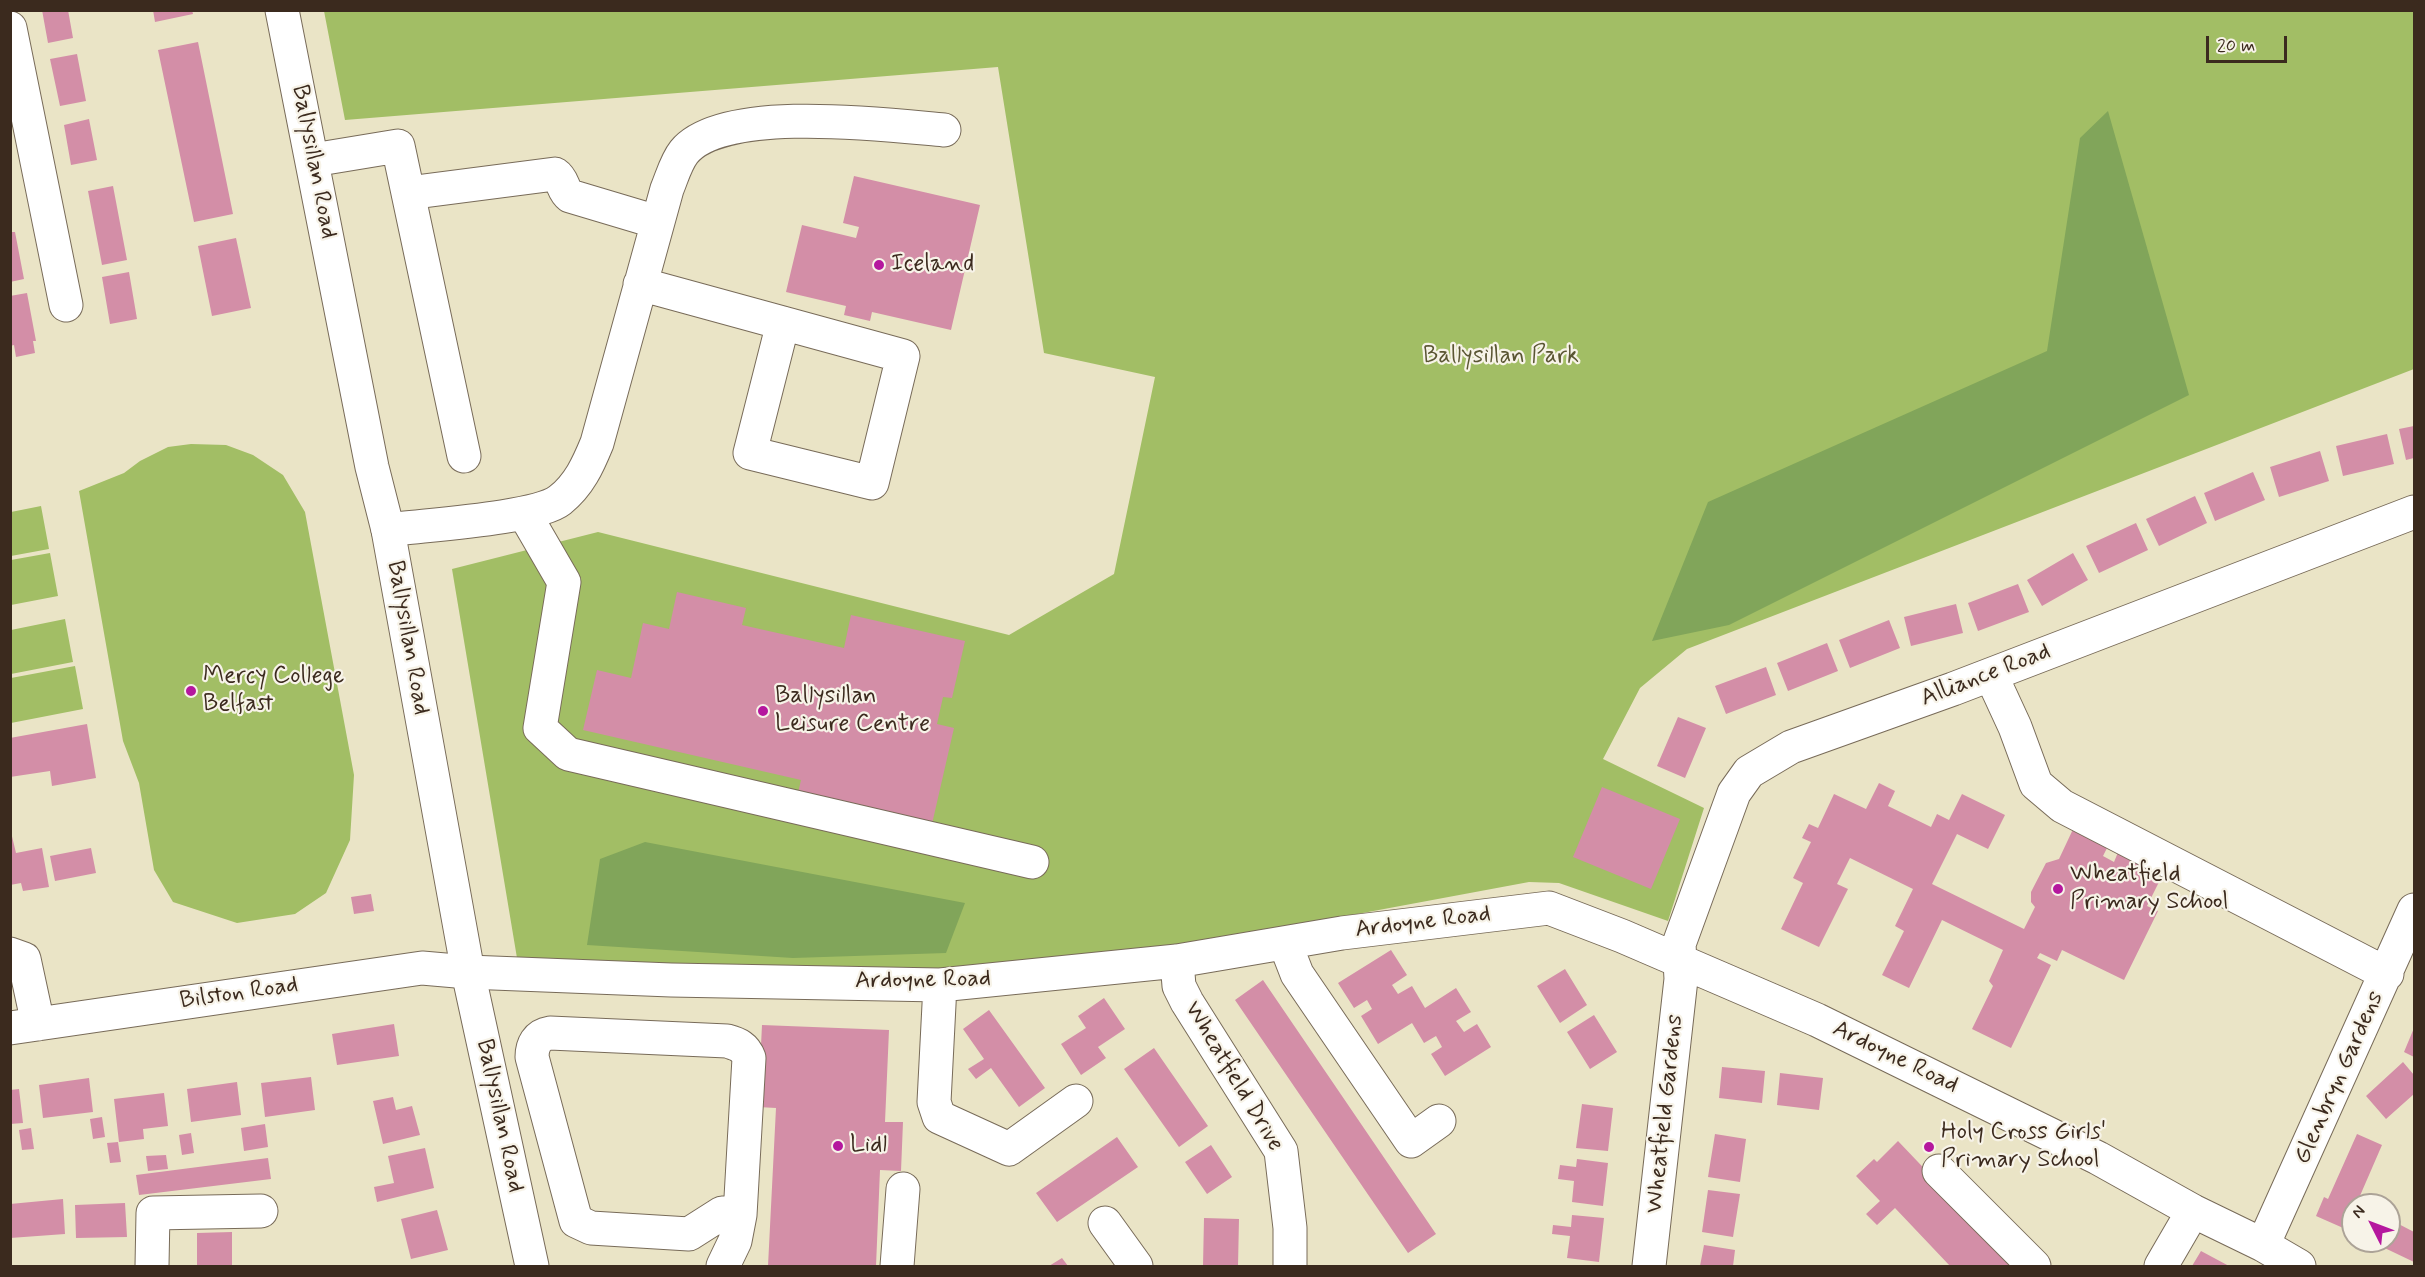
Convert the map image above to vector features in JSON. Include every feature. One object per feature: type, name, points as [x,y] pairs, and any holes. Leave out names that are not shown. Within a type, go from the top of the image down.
[{"type":"main road","name":"Ballysillan Road","points":[[282,10],[372,467],[388,530],[468,972],[532,1266]]},
{"type":"main road","points":[[10,28],[66,305]]},
{"type":"main road","points":[[388,530],[524,513],[558,502],[575,486],[588,467],[597,443],[667,189],[684,152],[695,142],[712,134],[761,123],[845,121],[944,130]]},
{"type":"main road","points":[[313,160],[398,146],[464,456]]},
{"type":"main road","points":[[408,193],[555,174],[570,196],[657,222]]},
{"type":"main road","points":[[640,284],[783,323],[903,356],[872,483],[750,453],[783,323]]},
{"type":"main road","name":"Alliance Road","points":[[1679,961],[1679,944],[1734,793],[1749,772],[1791,747],[1991,675],[2415,512]]},
{"type":"main road","points":[[524,513],[564,582],[540,729],[568,754],[1032,862]]},
{"type":"main road","points":[[1991,675],[2015,727],[2036,784],[2062,806],[2387,974]]},
{"type":"main road","name":"Ardoyne Road","points":[[468,972],[671,980],[940,985],[1177,961],[1342,933],[1549,908],[1816,1020],[2098,1158],[2299,1266]]},
{"type":"main road","name":"Glenbryn Gardens","points":[[2263,1245],[2415,910]]},
{"type":"main road","points":[[1285,943],[1297,974],[1411,1141],[1439,1121]]},
{"type":"main road","points":[[10,954],[24,959],[24,1026]]},
{"type":"main road","name":"Wheatfield Drive","points":[[1177,961],[1179,986],[1187,1002],[1281,1151],[1290,1228],[1290,1266]]},
{"type":"main road","name":"Wheatfield Gardens","points":[[1649,1266],[1681,979],[1679,961]]},
{"type":"main road","name":"Bilston Road","points":[[24,1026],[422,968],[468,972]]},
{"type":"main road","points":[[940,985],[934,1102],[939,1117],[1009,1149],[1076,1101]]},
{"type":"main road","points":[[723,1266],[735,1241],[740,1215],[749,1058],[746,1050],[739,1044],[727,1041],[550,1033],[540,1037],[534,1044],[532,1058],[576,1221],[591,1228],[689,1234],[722,1213],[740,1215]]},
{"type":"main road","points":[[1939,1171],[2034,1266]]},
{"type":"main road","points":[[897,1266],[903,1189]]},
{"type":"main road","points":[[152,1266],[153,1213],[261,1211]]},
{"type":"main road","points":[[2161,1266],[2193,1211]]},
{"type":"main road","points":[[1105,1224],[1136,1266]]},
{"type":"green space","name":"Ballysillan Park","points":[[324,11],[2414,11],[2414,369],[1687,649],[1640,688],[1603,759],[1704,808],[1668,921],[1559,883],[1529,882],[1223,939],[976,971],[671,971],[517,958],[452,569],[598,532],[1009,635],[1114,574],[1155,377],[1044,353],[998,67],[345,120]]},
{"type":"green space","points":[[2108,111],[2189,395],[1729,625],[1652,641],[1708,502],[2047,351],[2080,138]]},
{"type":"green space","points":[[191,444],[226,445],[253,455],[283,475],[305,512],[354,775],[350,840],[326,893],[295,914],[237,923],[173,902],[154,870],[139,783],[123,741],[79,491],[124,473],[140,461],[168,447]]},
{"type":"green space","points":[[41,506],[49,549],[11,556],[11,512]]},
{"type":"green space","points":[[50,553],[58,596],[11,605],[11,560]]},
{"type":"green space","points":[[65,619],[73,662],[11,674],[11,630]]},
{"type":"green space","points":[[75,666],[83,709],[11,723],[11,678]]},
{"type":"green space","points":[[645,842],[965,903],[946,953],[793,958],[587,945],[600,859]]},
{"type":"building","points":[[42,10],[68,10],[73,38],[48,43]]},
{"type":"building","points":[[153,10],[192,10],[193,14],[155,22]]},
{"type":"building","points":[[198,42],[233,214],[194,222],[158,50]]},
{"type":"building","points":[[77,54],[86,101],[60,106],[50,59]]},
{"type":"building","points":[[89,119],[97,160],[71,165],[64,125]]},
{"type":"building","name":"Iceland","points":[[854,176],[980,205],[951,330],[872,312],[870,321],[844,315],[846,306],[786,292],[802,225],[856,238],[859,227],[843,223]]},
{"type":"building","points":[[113,186],[127,260],[102,265],[88,191]]},
{"type":"building","points":[[10,232],[15,232],[24,279],[10,282]]},
{"type":"building","points":[[236,238],[251,308],[212,316],[198,246]]},
{"type":"building","points":[[129,272],[137,319],[110,324],[102,277]]},
{"type":"building","points":[[27,293],[36,341],[33,341],[35,353],[16,357],[14,345],[10,346],[10,296]]},
{"type":"building","points":[[2414,426],[2414,458],[2406,460],[2399,429]]},
{"type":"building","points":[[2387,434],[2394,464],[2343,476],[2336,446]]},
{"type":"building","points":[[2320,451],[2329,481],[2279,497],[2270,467]]},
{"type":"building","points":[[2253,472],[2265,500],[2215,521],[2204,493]]},
{"type":"building","points":[[2195,496],[2207,523],[2159,546],[2146,519]]},
{"type":"building","points":[[2136,523],[2148,550],[2099,573],[2086,546]]},
{"type":"building","points":[[2073,553],[2088,580],[2042,606],[2027,580]]},
{"type":"building","points":[[2018,584],[2029,612],[1978,631],[1968,603]]},
{"type":"building","name":"Ballysillan Leisure Centre","points":[[677,592],[746,608],[742,625],[844,648],[851,615],[965,641],[952,698],[943,697],[937,724],[954,728],[932,824],[798,793],[801,780],[583,730],[597,670],[631,678],[643,623],[669,629]]},
{"type":"building","points":[[1956,604],[1963,633],[1911,646],[1904,617]]},
{"type":"building","points":[[1889,620],[1900,648],[1850,668],[1839,640]]},
{"type":"building","points":[[1827,643],[1838,671],[1788,691],[1777,663]]},
{"type":"building","points":[[1766,667],[1776,695],[1726,714],[1715,686]]},
{"type":"building","points":[[1678,717],[1706,728],[1685,778],[1657,766]]},
{"type":"building","points":[[87,724],[96,778],[52,786],[50,771],[10,777],[10,738]]},
{"type":"building","points":[[1879,783],[1895,791],[1888,806],[1931,827],[1937,814],[1949,820],[1962,794],[2005,815],[1988,849],[1957,834],[1932,884],[2024,929],[2035,907],[2031,902],[2031,892],[2046,863],[2059,859],[2075,825],[2110,842],[2103,856],[2114,862],[2119,850],[2154,867],[2151,874],[2161,878],[2147,906],[2158,911],[2124,980],[2062,950],[2057,961],[2040,953],[2037,958],[2051,965],[2011,1048],[1972,1029],[1993,986],[1989,981],[2003,950],[1942,920],[1909,988],[1882,975],[1904,931],[1895,926],[1913,889],[1850,858],[1837,884],[1848,889],[1819,947],[1781,929],[1803,883],[1793,878],[1811,842],[1802,838],[1809,824],[1818,828],[1834,794],[1866,809]]},
{"type":"building","points":[[1602,787],[1680,819],[1651,889],[1573,857]]},
{"type":"building","points":[[10,828],[16,853],[42,848],[49,887],[23,891],[21,883],[10,885]]},
{"type":"building","points":[[91,848],[96,873],[55,881],[50,856]]},
{"type":"building","points":[[371,894],[374,911],[354,914],[351,897]]},
{"type":"building","points":[[1391,950],[1407,975],[1392,985],[1398,994],[1412,986],[1425,1008],[1456,988],[1471,1012],[1456,1021],[1464,1032],[1477,1024],[1491,1047],[1445,1076],[1431,1054],[1442,1047],[1436,1036],[1424,1043],[1412,1023],[1378,1044],[1361,1016],[1372,1009],[1367,1000],[1354,1008],[1338,983]]},
{"type":"building","points":[[1565,969],[1587,1005],[1560,1023],[1537,986]]},
{"type":"building","points":[[1263,980],[1436,1234],[1408,1253],[1235,1000]]},
{"type":"building","points":[[1104,998],[1125,1029],[1098,1047],[1106,1058],[1081,1075],[1061,1044],[1086,1028],[1078,1016]]},
{"type":"building","points":[[989,1010],[1045,1088],[1019,1107],[991,1068],[976,1079],[968,1069],[984,1059],[963,1029]]},
{"type":"building","points":[[1594,1015],[1617,1052],[1590,1069],[1567,1032]]},
{"type":"building","points":[[394,1024],[399,1056],[337,1065],[332,1034]]},
{"type":"building","name":"Lidl","points":[[762,1025],[889,1030],[885,1122],[903,1122],[901,1171],[880,1170],[876,1266],[768,1266],[776,1108],[758,1107]]},
{"type":"building","points":[[2414,1028],[2414,1057],[2404,1052]]},
{"type":"building","points":[[1154,1048],[1208,1126],[1179,1147],[1124,1069]]},
{"type":"building","points":[[2403,1062],[2414,1075],[2414,1094],[2386,1119],[2366,1096]]},
{"type":"building","points":[[1722,1067],[1765,1071],[1762,1103],[1719,1098]]},
{"type":"building","points":[[1780,1073],[1823,1078],[1819,1110],[1777,1105]]},
{"type":"building","points":[[311,1077],[315,1110],[265,1117],[261,1083]]},
{"type":"building","points":[[89,1078],[93,1112],[43,1118],[39,1085]]},
{"type":"building","points":[[237,1082],[241,1115],[191,1122],[187,1089]]},
{"type":"building","points":[[19,1089],[23,1123],[10,1124],[10,1090]]},
{"type":"building","points":[[164,1093],[168,1126],[143,1129],[144,1139],[119,1142],[114,1099]]},
{"type":"building","points":[[393,1097],[396,1110],[412,1106],[420,1135],[383,1144],[373,1101]]},
{"type":"building","points":[[1582,1104],[1613,1108],[1608,1151],[1576,1148]]},
{"type":"building","points":[[102,1117],[105,1137],[93,1139],[90,1119]]},
{"type":"building","points":[[265,1124],[268,1147],[244,1151],[241,1128]]},
{"type":"building","points":[[31,1128],[34,1149],[22,1150],[19,1130]]},
{"type":"building","points":[[191,1133],[194,1153],[182,1155],[179,1135]]},
{"type":"building","points":[[1715,1134],[1746,1139],[1740,1182],[1708,1177]]},
{"type":"building","points":[[2357,1134],[2382,1145],[2361,1193],[2341,1193],[2341,1227],[2316,1216],[2324,1197],[2328,1199]]},
{"type":"building","points":[[1117,1137],[1138,1167],[1057,1222],[1036,1193]]},
{"type":"building","points":[[1898,1141],[2017,1266],[1950,1266],[1895,1208],[1877,1225],[1866,1214],[1880,1201],[1856,1176],[1874,1159],[1877,1162]]},
{"type":"building","points":[[118,1142],[121,1162],[110,1163],[107,1143]]},
{"type":"building","points":[[1211,1145],[1232,1177],[1207,1194],[1185,1162]]},
{"type":"building","points":[[425,1148],[434,1188],[377,1202],[374,1187],[394,1183],[388,1156]]},
{"type":"building","points":[[166,1155],[168,1169],[148,1171],[146,1156]]},
{"type":"building","points":[[268,1158],[271,1179],[139,1195],[136,1175]]},
{"type":"building","points":[[1577,1159],[1608,1163],[1603,1206],[1572,1202],[1574,1181],[1558,1179],[1560,1165],[1576,1167]]},
{"type":"building","points":[[1708,1190],[1740,1194],[1733,1237],[1702,1232]]},
{"type":"building","points":[[63,1199],[65,1234],[10,1238],[10,1204]]},
{"type":"building","points":[[125,1203],[127,1237],[76,1238],[75,1205]]},
{"type":"building","points":[[437,1210],[448,1250],[411,1259],[401,1219]]},
{"type":"building","points":[[1572,1215],[1604,1218],[1599,1262],[1567,1258],[1570,1236],[1552,1234],[1553,1225],[1571,1227]]},
{"type":"building","points":[[1204,1218],[1239,1219],[1238,1266],[1203,1266]]},
{"type":"building","points":[[2401,1225],[2414,1232],[2414,1262],[2395,1253],[2401,1253]]},
{"type":"building","points":[[232,1232],[232,1266],[197,1266],[197,1233]]},
{"type":"building","points":[[1704,1245],[1735,1250],[1733,1266],[1700,1266]]},
{"type":"building","points":[[2201,1251],[2229,1266],[2192,1266]]},
{"type":"building","points":[[1062,1258],[1068,1266],[1049,1266]]},
{"type":"place","name":"Iceland","points":[[879,265]]},
{"type":"place","name":"Mercy College Belfast","points":[[191,691]]},
{"type":"place","name":"Ballysillan Leisure Centre","points":[[763,711]]},
{"type":"place","name":"Wheatfield Primary School","points":[[2058,889]]},
{"type":"place","name":"Lidl","points":[[838,1146]]},
{"type":"place","name":"Holy Cross Girls' Primary School","points":[[1929,1147]]}]
